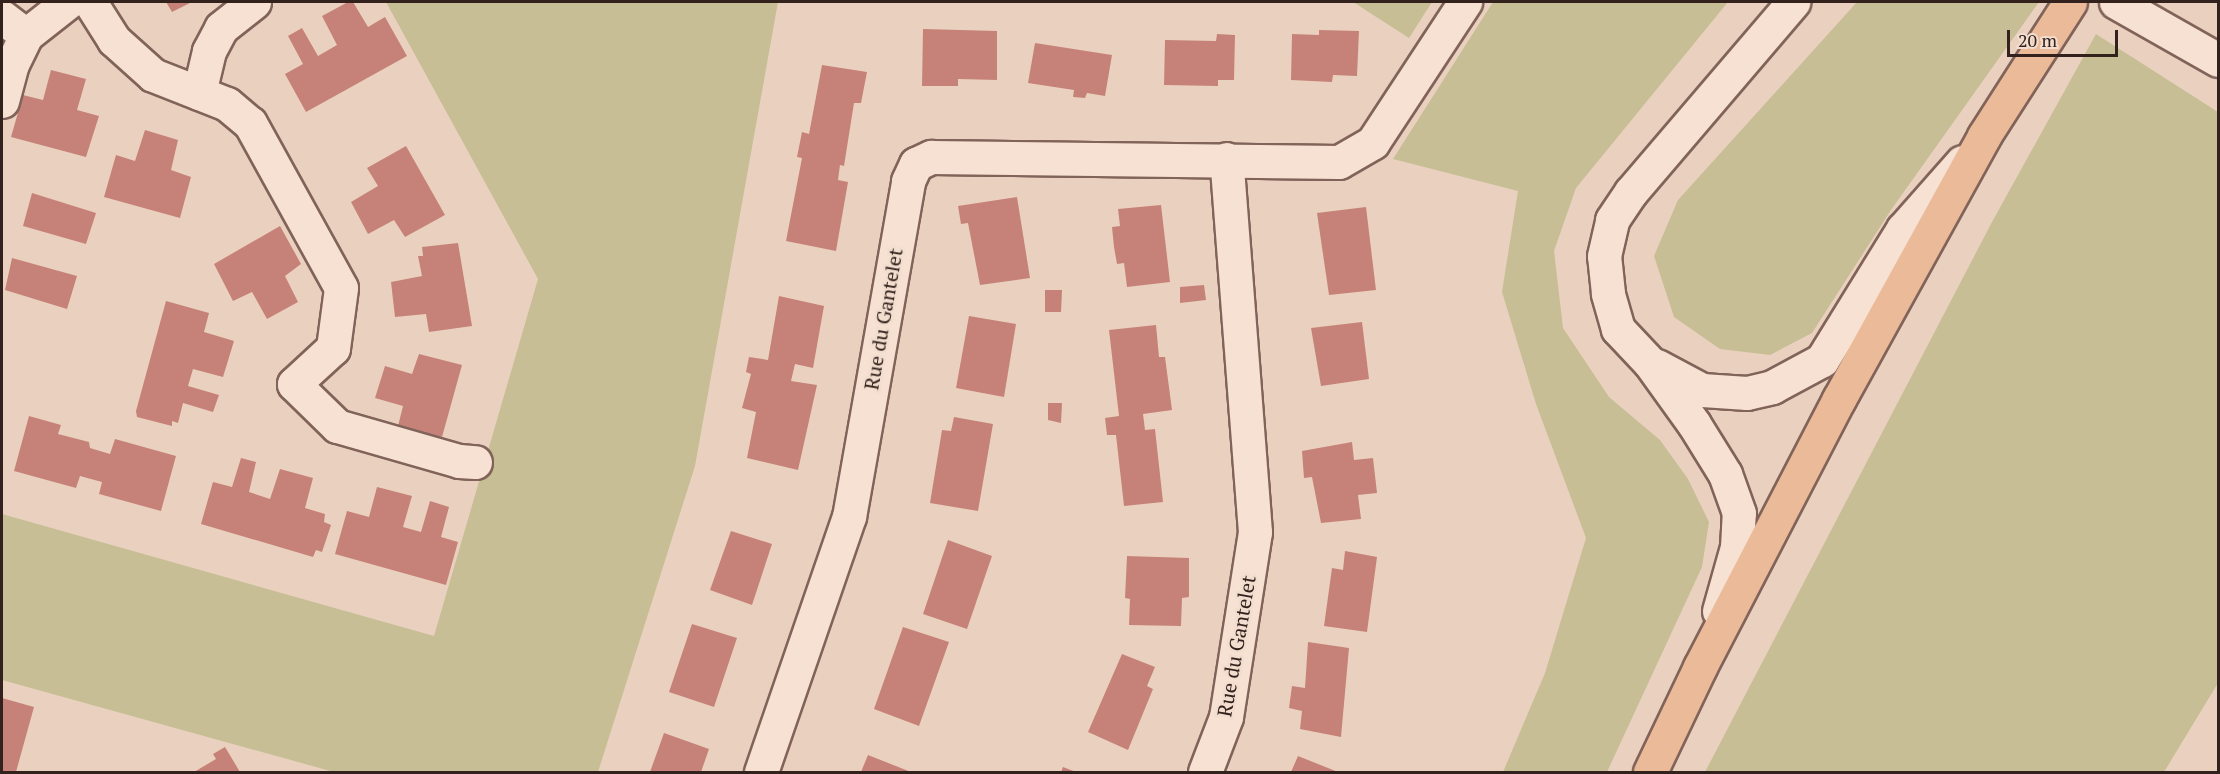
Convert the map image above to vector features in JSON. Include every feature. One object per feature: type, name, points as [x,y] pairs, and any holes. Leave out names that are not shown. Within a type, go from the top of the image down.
[{"type":"main road","points":[[1650,772],[1700,667],[1839,399],[1984,136],[2065,9]]},
{"type":"street","points":[[2,100],[12,64],[14,26],[68,2]]},
{"type":"street","points":[[90,2],[114,40],[153,75],[227,104],[250,123],[341,288],[333,348],[294,384],[337,426],[459,461],[475,462]]},
{"type":"street","points":[[199,93],[209,51],[221,28],[254,2]]},
{"type":"street","name":"Rue du Gantelet","points":[[761,772],[849,517],[908,180],[916,164],[931,157],[1339,162],[1374,142],[1465,2]]},
{"type":"street","points":[[1700,667],[1730,579],[1739,513],[1725,474],[1650,363],[1618,328],[1608,293],[1604,256],[1612,220],[1660,157],[1793,2]]},
{"type":"street","points":[[2116,2],[2204,40],[2218,60]]},
{"type":"street","points":[[1650,363],[1702,390],[1738,393],[1772,387],[1822,360],[1903,229],[1984,136]]},
{"type":"street","name":"Rue du Gantelet","points":[[1205,772],[1226,717],[1255,532],[1226,159]]},
{"type":"shaded area","points":[[386,2],[778,2],[695,466],[598,772],[334,772],[2,680],[2,514],[434,636],[538,279]]},
{"type":"shaded area","points":[[1353,2],[1432,2],[1409,38]]},
{"type":"shaded area","points":[[1493,2],[1728,2],[1576,188],[1554,251],[1563,328],[1609,397],[1660,440],[1688,479],[1709,522],[1702,567],[1607,772],[1503,772],[1545,673],[1586,538],[1536,404],[1502,292],[1518,191],[1393,159]]},
{"type":"shaded area","points":[[1857,2],[2039,2],[1891,210],[1812,333],[1770,355],[1720,349],[1674,317],[1654,256],[1678,200]]},
{"type":"shaded area","points":[[2096,34],[2218,112],[2218,683],[2164,772],[1705,772],[1992,222]]},
{"type":"building","points":[[166,2],[192,2],[172,12]]},
{"type":"building","points":[[348,2],[353,2],[368,27],[385,17],[407,56],[306,112],[285,74],[303,64],[288,36],[302,28],[318,56],[337,45],[322,16]]},
{"type":"building","points":[[923,29],[997,31],[997,80],[958,79],[958,86],[922,86]]},
{"type":"building","points":[[1319,30],[1359,31],[1357,76],[1333,75],[1332,82],[1291,80],[1292,34],[1319,35]]},
{"type":"building","points":[[1217,34],[1235,35],[1234,80],[1218,80],[1218,86],[1164,85],[1165,40],[1216,41]]},
{"type":"building","points":[[1035,43],[1112,55],[1105,96],[1087,93],[1085,98],[1073,97],[1074,90],[1028,83]]},
{"type":"building","points":[[822,65],[867,72],[861,103],[854,103],[844,166],[840,165],[838,180],[848,182],[836,251],[786,241],[802,158],[797,157],[802,132],[809,134]]},
{"type":"building","points":[[51,70],[86,79],[77,110],[99,116],[86,157],[11,137],[23,95],[43,100]]},
{"type":"building","points":[[145,130],[178,140],[171,170],[191,177],[180,218],[104,197],[116,155],[135,161]]},
{"type":"building","points":[[406,146],[445,215],[405,237],[394,220],[368,234],[351,202],[378,186],[367,168]]},
{"type":"building","points":[[32,193],[96,213],[86,244],[23,226]]},
{"type":"building","points":[[1017,197],[1030,278],[980,285],[968,223],[961,224],[958,206]]},
{"type":"building","points":[[1161,205],[1170,282],[1127,287],[1124,263],[1117,264],[1114,247],[1112,227],[1120,226],[1118,209]]},
{"type":"building","points":[[1366,207],[1376,290],[1329,295],[1317,213]]},
{"type":"building","points":[[280,226],[301,264],[285,276],[298,302],[267,319],[252,292],[233,301],[214,264]]},
{"type":"building","points":[[458,243],[472,326],[429,332],[426,314],[395,317],[391,282],[422,276],[418,256],[423,256],[422,247]]},
{"type":"building","points":[[12,258],[77,276],[67,309],[5,290]]},
{"type":"building","points":[[1204,285],[1206,300],[1180,303],[1180,287]]},
{"type":"building","points":[[1045,290],[1062,290],[1061,312],[1045,312]]},
{"type":"building","points":[[779,296],[824,306],[813,368],[795,364],[791,381],[817,385],[798,470],[747,458],[756,412],[742,408],[751,374],[746,372],[749,357],[768,360]]},
{"type":"building","points":[[166,301],[209,313],[204,332],[234,341],[223,377],[193,369],[188,386],[219,395],[213,412],[183,403],[178,423],[172,421],[172,426],[137,417],[136,411]]},
{"type":"building","points":[[969,316],[1016,324],[1004,397],[956,388]]},
{"type":"building","points":[[1362,322],[1369,379],[1321,386],[1311,328]]},
{"type":"building","points":[[1156,325],[1159,357],[1165,357],[1172,410],[1143,414],[1145,430],[1155,429],[1163,502],[1124,506],[1116,435],[1107,435],[1105,418],[1119,416],[1109,330]]},
{"type":"building","points":[[419,354],[462,365],[442,437],[398,426],[403,406],[375,398],[385,366],[412,374]]},
{"type":"building","points":[[1048,403],[1062,403],[1061,423],[1048,420]]},
{"type":"building","points":[[29,416],[61,425],[58,434],[89,442],[90,448],[110,454],[115,439],[176,456],[161,511],[99,494],[102,482],[80,476],[76,488],[14,471]]},
{"type":"building","points":[[954,417],[993,424],[978,511],[930,503],[942,430],[951,431]]},
{"type":"building","points":[[1352,442],[1354,460],[1373,458],[1377,493],[1358,495],[1361,519],[1321,523],[1312,477],[1304,478],[1302,451]]},
{"type":"building","points":[[241,458],[256,462],[249,492],[270,499],[280,469],[313,478],[305,508],[325,514],[324,522],[331,525],[322,552],[316,550],[313,557],[201,524],[213,482],[232,487]]},
{"type":"building","points":[[377,487],[412,496],[403,527],[421,532],[430,501],[449,507],[441,537],[458,542],[446,585],[335,554],[347,511],[369,517]]},
{"type":"building","points":[[731,531],[772,544],[752,605],[710,590]]},
{"type":"building","points":[[948,540],[992,556],[967,629],[923,614]]},
{"type":"building","points":[[1345,551],[1377,557],[1367,632],[1324,626],[1332,568],[1343,570]]},
{"type":"building","points":[[1127,556],[1189,558],[1189,597],[1182,598],[1181,626],[1129,625],[1130,599],[1125,598]]},
{"type":"building","points":[[692,624],[737,638],[714,707],[669,692]]},
{"type":"building","points":[[903,627],[949,642],[919,726],[874,709]]},
{"type":"building","points":[[1308,642],[1349,648],[1341,737],[1300,729],[1302,711],[1289,708],[1292,686],[1305,688]]},
{"type":"building","points":[[1122,654],[1155,667],[1147,686],[1153,689],[1128,750],[1088,732]]},
{"type":"building","points":[[2,698],[34,707],[16,772],[2,772]]},
{"type":"building","points":[[664,733],[709,749],[701,772],[650,772]]},
{"type":"building","points":[[225,747],[240,772],[194,772],[216,759],[213,754]]},
{"type":"building","points":[[868,755],[911,772],[861,772]]},
{"type":"building","points":[[1298,756],[1338,772],[1291,772]]},
{"type":"building","points":[[1063,767],[1076,772],[1061,772]]}]
